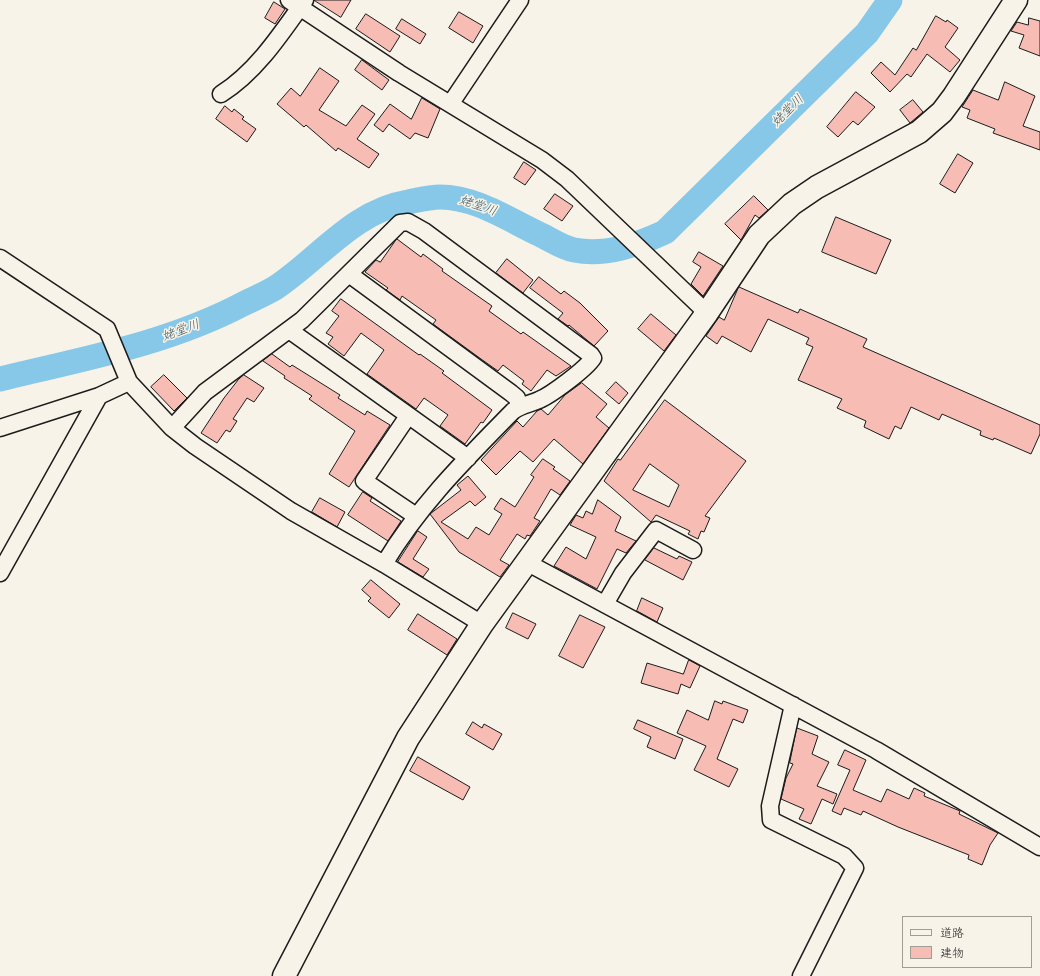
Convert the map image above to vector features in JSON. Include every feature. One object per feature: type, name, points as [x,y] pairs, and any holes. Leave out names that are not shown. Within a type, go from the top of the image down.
[{"type":"street","points":[[451,104],[520,0]]},
{"type":"street","points":[[284,976],[408,738],[482,624],[708,313],[759,235],[781,213],[818,187],[919,132],[942,112],[1016,0]]},
{"type":"street","points":[[220,94],[233,86],[263,56],[298,2],[393,69],[542,160],[567,179],[708,313]]},
{"type":"street","points":[[172,428],[205,392],[302,320],[400,223],[408,222],[424,231],[593,358],[591,362],[541,399],[528,405],[519,406],[513,410],[435,492],[402,534],[384,564]]},
{"type":"street","points":[[0,258],[107,329],[127,378],[172,428],[195,446],[291,511],[384,564],[482,624]]},
{"type":"street","points":[[349,274],[511,393],[517,398],[519,406]]},
{"type":"street","points":[[289,330],[468,458]]},
{"type":"street","points":[[0,428],[99,396],[127,378]]},
{"type":"street","points":[[0,573],[99,396]]},
{"type":"street","points":[[408,416],[364,481],[416,516]]},
{"type":"street","points":[[605,604],[623,573],[656,530],[693,550]]},
{"type":"street","points":[[526,562],[876,750],[1040,847]]},
{"type":"street","points":[[793,705],[770,806],[771,820],[844,856],[855,868],[801,976]]},
{"type":"building","points":[[314,0],[351,0],[341,17]]},
{"type":"building","points":[[274,2],[285,9],[275,24],[265,18]]},
{"type":"building","points":[[459,12],[483,26],[473,43],[449,28]]},
{"type":"building","points":[[366,14],[400,36],[390,52],[356,29]]},
{"type":"building","points":[[936,16],[946,22],[947,20],[958,28],[945,47],[960,60],[950,72],[927,54],[911,77],[907,74],[890,92],[871,73],[881,62],[895,75],[913,48],[916,50]]},
{"type":"building","points":[[1029,18],[1040,21],[1040,56],[1019,48],[1024,35],[1011,31],[1017,22],[1028,25]]},
{"type":"building","points":[[402,19],[426,34],[420,44],[396,29]]},
{"type":"building","points":[[362,60],[389,80],[382,90],[355,70]]},
{"type":"building","points":[[320,68],[339,81],[319,110],[346,126],[362,105],[375,114],[357,139],[379,154],[369,168],[338,148],[336,151],[306,125],[304,127],[277,104],[291,88],[300,96]]},
{"type":"building","points":[[1005,82],[1035,96],[1023,126],[1040,132],[1040,150],[993,133],[995,129],[967,118],[970,110],[962,107],[973,90],[998,100]]},
{"type":"building","points":[[856,92],[875,107],[858,125],[853,121],[838,137],[827,127]]},
{"type":"building","points":[[422,98],[440,109],[428,138],[415,133],[410,139],[389,124],[383,132],[374,125],[390,104],[411,119]]},
{"type":"building","points":[[913,100],[923,112],[910,123],[900,110]]},
{"type":"building","points":[[225,106],[232,112],[234,109],[244,117],[242,119],[256,129],[247,142],[216,119]]},
{"type":"building","points":[[958,154],[973,163],[955,193],[940,184]]},
{"type":"building","points":[[524,162],[536,170],[525,185],[514,178]]},
{"type":"building","points":[[555,194],[573,206],[562,221],[544,209]]},
{"type":"building","points":[[754,196],[768,210],[759,218],[755,215],[741,240],[725,224]]},
{"type":"building","points":[[836,217],[891,240],[876,274],[822,252]]},
{"type":"building","points":[[397,239],[421,257],[423,254],[443,269],[442,271],[492,306],[489,311],[521,334],[523,332],[571,366],[556,376],[547,370],[531,391],[522,384],[524,381],[503,365],[498,371],[433,324],[436,320],[402,296],[400,300],[386,290],[388,288],[365,272],[376,260],[380,262]]},
{"type":"building","points":[[699,252],[723,266],[703,296],[691,284],[701,267],[693,262]]},
{"type":"building","points":[[507,259],[533,280],[523,293],[496,273]]},
{"type":"building","points":[[539,277],[561,294],[564,291],[580,303],[608,331],[594,346],[569,325],[568,326],[558,319],[563,313],[530,288]]},
{"type":"building","points":[[739,287],[798,313],[800,309],[867,339],[863,347],[1040,425],[1040,434],[1031,454],[994,438],[993,440],[980,435],[981,431],[942,414],[939,420],[911,407],[901,429],[895,426],[889,439],[864,427],[866,421],[837,408],[842,399],[798,380],[813,347],[806,344],[809,338],[768,319],[751,352],[722,336],[717,344],[706,336],[719,317],[724,320]]},
{"type":"building","points":[[341,299],[419,355],[420,354],[444,371],[442,373],[492,410],[465,444],[440,426],[448,415],[424,398],[416,409],[367,374],[384,350],[361,333],[344,356],[328,344],[333,337],[326,333],[339,316],[332,311]]},
{"type":"building","points":[[651,314],[676,335],[664,351],[638,329]]},
{"type":"building","points":[[272,354],[290,367],[292,365],[340,395],[338,398],[365,415],[367,411],[390,425],[349,487],[329,474],[355,431],[309,399],[312,396],[284,378],[285,376],[263,361]]},
{"type":"building","points":[[164,375],[187,398],[174,411],[151,387]]},
{"type":"building","points":[[244,375],[264,388],[254,402],[247,398],[233,419],[237,421],[230,432],[226,430],[217,443],[201,433],[224,398],[238,380]]},
{"type":"building","points":[[616,382],[628,393],[619,404],[606,393]]},
{"type":"building","points":[[582,383],[607,404],[596,417],[609,428],[583,464],[554,439],[533,462],[520,451],[496,475],[481,460],[517,421],[523,427],[537,411],[541,409],[548,415],[565,395]]},
{"type":"building","points":[[665,400],[746,461],[705,516],[710,518],[704,532],[701,531],[698,539],[688,534],[690,531],[656,515],[651,522],[604,481],[618,459],[620,460]],"holes":[[[650,464],[679,485],[669,507],[633,490]]]},
{"type":"building","points":[[543,459],[555,467],[553,469],[570,481],[560,495],[551,489],[534,518],[540,521],[530,536],[527,535],[525,539],[517,534],[500,560],[509,565],[500,577],[459,552],[430,514],[461,490],[457,485],[468,476],[486,497],[475,506],[470,501],[441,522],[468,539],[476,527],[489,535],[502,514],[494,509],[501,498],[515,507],[534,477],[531,475]]},
{"type":"building","points":[[363,492],[372,498],[370,501],[401,521],[388,541],[348,515]]},
{"type":"building","points":[[320,498],[345,512],[337,527],[312,512]]},
{"type":"building","points":[[598,500],[621,517],[615,531],[636,541],[626,553],[617,549],[597,589],[554,566],[566,547],[586,559],[596,537],[570,525],[576,515],[583,518],[586,511],[592,514]]},
{"type":"building","points":[[418,531],[427,537],[413,559],[429,569],[423,577],[398,562]]},
{"type":"building","points":[[654,548],[677,559],[679,556],[692,562],[683,580],[645,560]]},
{"type":"building","points":[[371,580],[400,604],[389,618],[368,601],[371,598],[362,590]]},
{"type":"building","points":[[642,598],[663,608],[657,622],[637,611]]},
{"type":"building","points":[[513,613],[536,624],[528,639],[506,628]]},
{"type":"building","points":[[418,614],[457,639],[447,655],[408,630]]},
{"type":"building","points":[[580,615],[605,627],[583,668],[559,656]]},
{"type":"building","points":[[689,660],[700,666],[690,688],[681,684],[678,694],[641,683],[647,663],[683,674]]},
{"type":"building","points":[[715,701],[722,704],[723,701],[748,710],[743,723],[733,719],[717,759],[738,769],[729,787],[694,770],[706,746],[677,733],[687,710],[708,720]]},
{"type":"building","points":[[638,720],[683,739],[675,759],[647,747],[651,737],[634,729]]},
{"type":"building","points":[[473,722],[482,728],[484,724],[502,734],[493,750],[466,734]]},
{"type":"building","points":[[797,728],[818,736],[812,754],[829,762],[817,786],[837,794],[833,804],[822,799],[811,824],[799,819],[804,809],[781,799],[786,778],[793,764],[790,763]]},
{"type":"building","points":[[845,750],[866,760],[853,790],[881,802],[887,789],[909,799],[914,788],[925,793],[924,796],[960,811],[959,814],[998,833],[990,845],[982,865],[968,859],[969,855],[898,827],[863,811],[861,815],[844,808],[841,815],[832,811],[850,770],[838,765]]},
{"type":"building","points":[[418,757],[470,787],[463,800],[410,771]]},
{"type":"waterway","name":"姥堂川","points":[[0,379],[124,349],[184,330],[214,318],[275,288],[337,238],[370,215],[388,207],[408,202],[440,197],[466,201],[492,210],[561,246],[574,250],[598,252],[621,248],[654,237],[665,232],[867,33],[890,0]]}]
